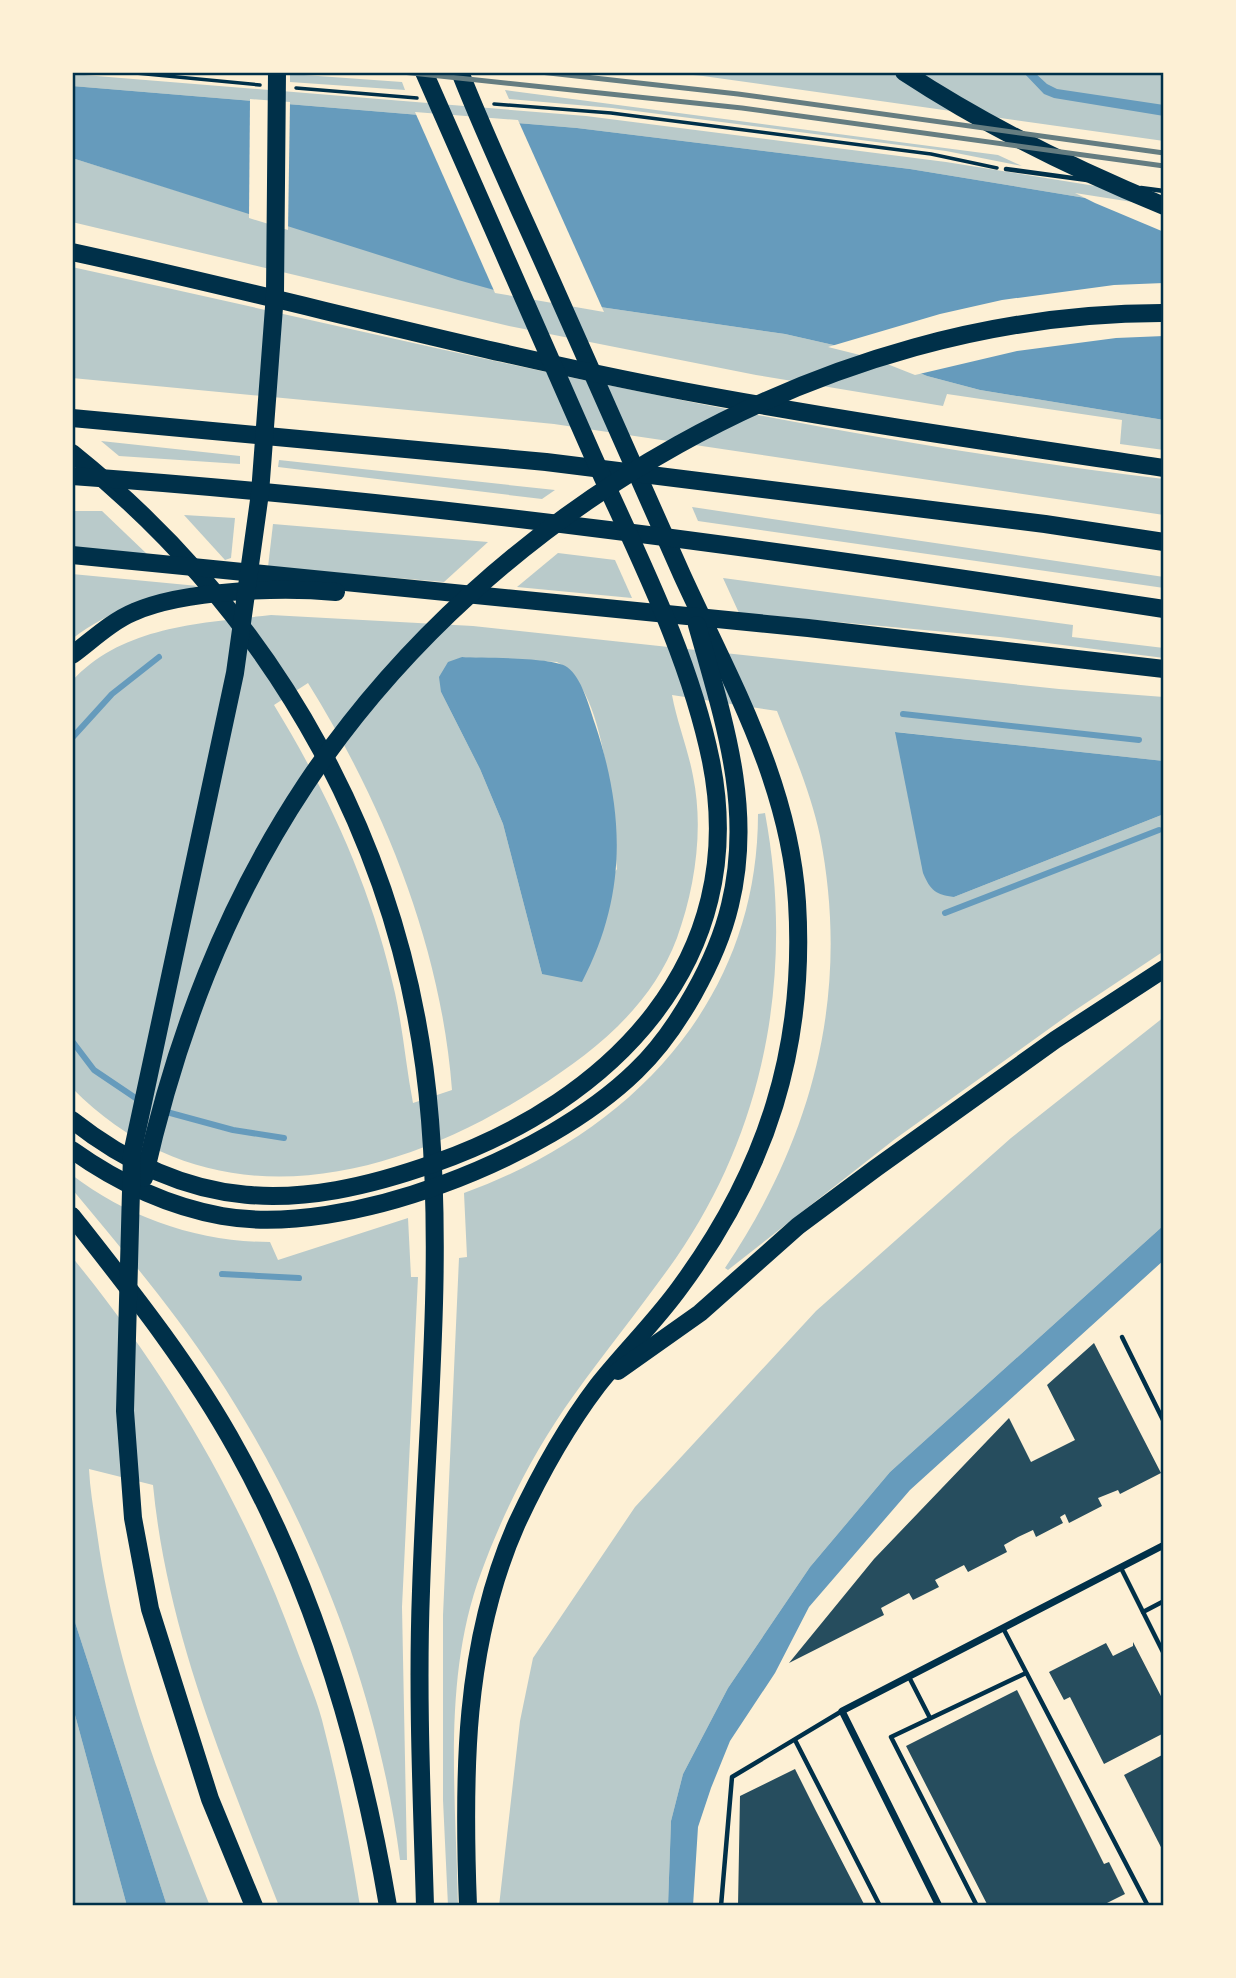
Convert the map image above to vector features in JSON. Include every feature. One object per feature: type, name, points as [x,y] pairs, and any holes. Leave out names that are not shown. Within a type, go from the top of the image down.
[{"type":"highway","points":[[254,1906],[210,1800],[150,1609],[133,1518],[125,1411],[132,1154],[235,673],[260,494],[275,293],[277,72]]},
{"type":"highway","points":[[72,1119],[107,1147],[187,1184],[228,1194],[274,1197],[346,1188],[430,1165],[491,1139],[572,1093],[612,1062],[659,1010],[688,959],[708,902],[717,846],[717,806],[711,764],[693,698],[648,579],[424,72]]},
{"type":"highway","points":[[460,72],[683,578],[746,706],[779,801],[794,879],[799,960],[795,1014],[783,1081],[764,1139],[724,1219],[680,1287],[598,1385],[553,1454],[520,1518],[491,1596],[477,1659],[467,1741],[468,1906]]},
{"type":"highway","points":[[904,72],[948,101],[1088,174],[1164,206]]},
{"type":"highway","points":[[72,252],[448,342],[682,391],[901,429],[1164,468]]},
{"type":"highway","points":[[129,1266],[143,1179],[178,1045],[205,974],[235,908],[305,785],[347,726],[449,614],[542,533],[640,465],[793,390],[864,363],[950,339],[1072,318],[1164,313]]},
{"type":"highway","points":[[72,418],[546,462],[1045,524],[1164,542]]},
{"type":"highway","points":[[72,453],[128,500],[205,577],[242,624],[289,694],[336,779],[382,888],[412,996],[428,1099],[435,1253],[420,1627],[425,1906]]},
{"type":"highway","points":[[72,476],[207,486],[510,517],[828,557],[1164,609]]},
{"type":"highway","points":[[72,555],[1003,648],[1164,669]]},
{"type":"highway","points":[[72,1150],[100,1170],[167,1202],[222,1216],[286,1219],[322,1216],[430,1190],[542,1140],[597,1103],[636,1071],[671,1032],[711,957],[727,916],[737,871],[740,809],[734,759],[683,578]]},
{"type":"highway","points":[[72,655],[133,612],[205,594],[325,591],[397,599],[457,594]]},
{"type":"highway","points":[[598,1385],[699,1312],[798,1226],[876,1168],[1055,1040],[1164,969]]},
{"type":"highway","points":[[72,1216],[164,1336],[236,1448],[266,1505],[303,1590],[332,1668],[360,1766],[388,1906]]},
{"type":"street","points":[[939,1906],[842,1711],[1164,1545]]},
{"type":"lane","points":[[1006,169],[1164,191]]},
{"type":"lane","points":[[1122,1337],[1164,1422]]},
{"type":"lane","points":[[1121,1568],[1164,1654]]},
{"type":"lane","points":[[1143,1612],[1164,1601]]},
{"type":"lane","points":[[1003,1628],[1148,1906]]},
{"type":"lane","points":[[977,1906],[891,1737],[1026,1673]]},
{"type":"lane","points":[[909,1677],[930,1718]]},
{"type":"lane","points":[[722,1906],[732,1777],[842,1711]]},
{"type":"lane","points":[[794,1740],[880,1906]]},
{"type":"path","points":[[125,72],[262,85]]},
{"type":"path","points":[[289,88],[424,99]]},
{"type":"path","points":[[491,104],[611,113],[931,155],[1006,169]]},
{"type":"shaded area","points":[[663,72],[1164,72],[1164,141],[703,76]]},
{"type":"shaded area","points":[[72,74],[586,116],[946,162],[1164,197],[1164,211],[910,169],[577,128],[72,86]]},
{"type":"shaded area","points":[[290,74],[402,82],[405,90],[290,82]]},
{"type":"shaded area","points":[[505,90],[998,155],[1022,166],[946,151],[612,108],[509,99]]},
{"type":"shaded area","points":[[72,158],[505,293],[785,334],[873,354],[927,376],[980,390],[1164,420],[1164,450],[1120,444],[1122,420],[947,394],[943,406],[756,375],[509,326],[72,222]]},
{"type":"shaded area","points":[[72,267],[752,414],[1026,461],[1164,479],[1164,515],[554,424],[72,378]]},
{"type":"shaded area","points":[[101,441],[240,456],[240,464],[119,456]]},
{"type":"shaded area","points":[[279,460],[555,490],[542,499],[278,467]]},
{"type":"shaded area","points":[[692,507],[1164,577],[1164,588],[698,521]]},
{"type":"shaded area","points":[[72,511],[102,511],[148,555],[72,548]]},
{"type":"shaded area","points":[[184,515],[235,518],[231,558],[225,560]]},
{"type":"shaded area","points":[[273,524],[488,542],[444,582],[268,567]]},
{"type":"shaded area","points":[[558,553],[615,560],[632,598],[517,587]]},
{"type":"shaded area","points":[[72,574],[198,586],[117,612],[72,639]]},
{"type":"shaded area","points":[[723,578],[1073,625],[1072,637],[1164,648],[1164,658],[1000,637],[739,613]]},
{"type":"shaded area","points":[[271,615],[473,626],[1059,689],[1164,697],[1164,761],[896,732],[954,897],[1164,814],[1164,951],[1071,1013],[895,1139],[728,1270],[725,1268],[756,1218],[781,1167],[802,1115],[817,1062],[827,1008],[831,952],[828,895],[820,836],[812,804],[777,711],[672,695],[691,766],[698,817],[696,858],[689,899],[666,963],[637,1006],[600,1043],[536,1089],[479,1122],[421,1148],[360,1167],[300,1176],[240,1174],[181,1160],[125,1132],[72,1088],[72,681],[92,663],[138,638],[190,625]],"holes":[[[462,657],[557,662],[574,676],[587,698],[597,725],[609,788],[617,869],[542,974],[503,824],[480,769],[441,692]],[[308,683],[336,730],[384,827],[422,930],[436,983],[452,1090],[413,1103],[395,993],[374,917],[347,844],[313,773],[274,705]]]},
{"type":"shaded area","points":[[765,813],[773,871],[776,930],[774,988],[752,1100],[732,1155],[707,1207],[676,1258],[546,1437],[510,1503],[481,1573],[469,1613],[456,1696],[454,1780],[458,1906],[448,1906],[443,1800],[443,1615],[459,1258],[467,1257],[464,1193],[525,1167],[581,1134],[631,1095],[674,1050],[709,1000],[736,943],[752,881],[758,814]]},
{"type":"shaded area","points":[[1164,1017],[1164,1225],[890,1472],[810,1567],[728,1688],[683,1774],[671,1821],[668,1906],[499,1906],[520,1721],[533,1658],[635,1507],[816,1311],[1011,1138]]},
{"type":"shaded area","points":[[72,1175],[117,1204],[165,1225],[217,1238],[270,1242],[278,1260],[408,1218],[411,1277],[418,1277],[402,1607],[407,1860],[400,1860],[390,1796],[357,1669],[335,1606],[281,1486],[249,1428],[199,1349],[128,1256],[72,1189]]},
{"type":"shaded area","points":[[72,1257],[108,1302],[172,1394],[227,1490],[252,1540],[319,1710],[348,1836],[360,1906],[279,1906],[201,1700],[185,1647],[160,1540],[153,1485],[89,1469],[105,1582],[128,1676],[157,1769],[210,1906],[167,1906],[72,1613]]},
{"type":"shaded area","points":[[72,1704],[127,1906],[72,1906]]},
{"type":"water","points":[[1023,72],[1034,72],[1057,89],[1164,105],[1164,116],[1054,98],[1044,94]]},
{"type":"water","points":[[72,86],[577,128],[910,169],[1164,211],[1164,420],[980,390],[927,376],[873,354],[785,334],[505,293],[458,280],[72,158]]},
{"type":"water","points":[[462,657],[548,661],[560,664],[572,672],[587,701],[605,757],[612,790],[617,855],[607,918],[597,950],[582,982],[542,974],[503,824],[480,769],[441,692],[439,677],[448,662]]},
{"type":"water","points":[[895,732],[1164,761],[1164,814],[954,897],[943,895],[931,888],[923,873]]},
{"type":"water","points":[[1164,1225],[1164,1260],[910,1490],[809,1607],[775,1673],[730,1741],[711,1788],[698,1827],[693,1906],[668,1906],[671,1821],[683,1774],[728,1688],[810,1567],[890,1472]]},
{"type":"water","points":[[72,1613],[167,1906],[127,1906],[72,1704]]},
{"type":"pier","points":[[250,99],[290,102],[288,230],[249,218]]},
{"type":"pier","points":[[415,112],[518,120],[604,312],[495,293]]},
{"type":"pier","points":[[1075,193],[1164,207],[1164,232],[1095,203]]},
{"type":"pier","points":[[1164,283],[1164,336],[1116,338],[1017,351],[915,375],[872,358],[828,347],[940,314],[1002,300],[1114,285]]},
{"type":"building","points":[[1094,1343],[1161,1473],[1120,1494],[1118,1490],[1098,1498],[1102,1506],[1069,1523],[1065,1514],[1060,1517],[1063,1523],[1036,1537],[1033,1530],[1018,1537],[1004,1545],[1007,1552],[968,1572],[964,1565],[935,1580],[939,1587],[913,1600],[909,1593],[881,1608],[884,1615],[789,1663],[874,1559],[1009,1418],[1031,1462],[1075,1440],[1047,1385]]},
{"type":"building","points":[[1133,1642],[1164,1702],[1164,1733],[1104,1764],[1070,1697],[1064,1700],[1049,1672],[1106,1643],[1113,1656],[1133,1646]]},
{"type":"building","points":[[1017,1690],[1104,1864],[1109,1862],[1125,1894],[1101,1906],[988,1906],[906,1746]]},
{"type":"building","points":[[1164,1754],[1164,1853],[1124,1775]]},
{"type":"building","points":[[795,1769],[865,1906],[738,1906],[740,1796]]},
{"type":"waterway","points":[[72,738],[112,694],[159,657]]},
{"type":"waterway","points":[[903,714],[1139,740]]},
{"type":"waterway","points":[[945,913],[1159,830]]},
{"type":"waterway","points":[[72,1041],[94,1070],[140,1101]]},
{"type":"waterway","points":[[163,1111],[233,1130],[284,1138]]},
{"type":"waterway","points":[[222,1274],[299,1278]]},
{"type":"railway","points":[[402,72],[742,108],[1164,166]]},
{"type":"railway","points":[[540,72],[738,94],[1164,153]]}]
